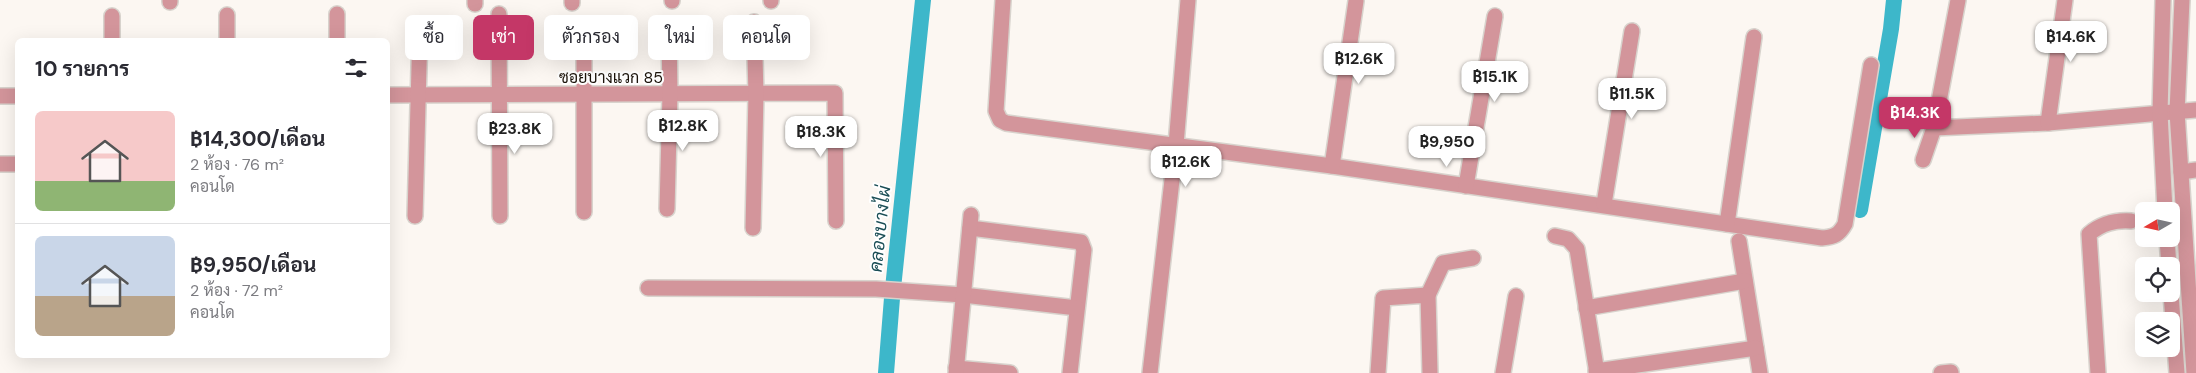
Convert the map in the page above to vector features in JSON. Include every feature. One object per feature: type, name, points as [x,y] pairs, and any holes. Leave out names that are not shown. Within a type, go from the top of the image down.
[{"type":"street","points":[[1003,0],[996,111],[1000,120],[1006,123],[1604,204],[1822,238],[1834,237],[1840,233],[1845,224],[1871,65]]},
{"type":"street","points":[[1150,373],[1176,146],[1188,0]]},
{"type":"street","points":[[1923,160],[1934,128],[1958,0]]},
{"type":"street","points":[[2048,122],[2065,0]]},
{"type":"street","points":[[2163,0],[2160,113],[2165,202]]},
{"type":"street","points":[[2182,0],[2177,112],[2180,172],[2191,257],[2194,373]]},
{"type":"street","points":[[1332,166],[1356,1]]},
{"type":"street","points":[[227,14],[227,38]]},
{"type":"street","points":[[337,14],[337,38]]},
{"type":"street","points":[[499,14],[500,216]]},
{"type":"street","points":[[112,16],[112,38]]},
{"type":"street","points":[[1466,186],[1495,16]]},
{"type":"street","points":[[1604,204],[1632,31]]},
{"type":"street","points":[[1727,224],[1754,37]]},
{"type":"street","points":[[415,216],[419,60]]},
{"type":"street","points":[[584,60],[584,212]]},
{"type":"street","points":[[667,209],[669,60]]},
{"type":"street","points":[[753,228],[755,60]]},
{"type":"street","name":"ซอยบางแวก 85","points":[[390,95],[835,94],[836,222]]},
{"type":"street","points":[[0,96],[15,96]]},
{"type":"street","points":[[1934,128],[1950,129],[2196,110]]},
{"type":"street","points":[[0,164],[15,164]]},
{"type":"street","points":[[2180,172],[2196,170]]},
{"type":"street","points":[[2098,373],[2089,234],[2096,228],[2114,220],[2131,221]]},
{"type":"street","points":[[1010,373],[956,371],[971,222],[1081,242],[1084,250],[1070,373]]},
{"type":"street","points":[[1555,236],[1568,239],[1577,250],[1596,372],[1756,348]]},
{"type":"street","points":[[1739,241],[1760,373]]},
{"type":"street","points":[[1430,373],[1428,295],[1443,263],[1473,258]]},
{"type":"street","points":[[1586,308],[1745,281]]},
{"type":"street","points":[[648,288],[876,289],[963,295],[1077,308]]},
{"type":"street","points":[[1378,373],[1383,298],[1428,295]]},
{"type":"street","points":[[1502,373],[1516,296]]},
{"type":"street","points":[[2172,302],[2177,373]]},
{"type":"waterway","name":"คลองบางไผ่","points":[[886,373],[923,0]]},
{"type":"waterway","points":[[1860,210],[1891,29],[1894,0]]}]
